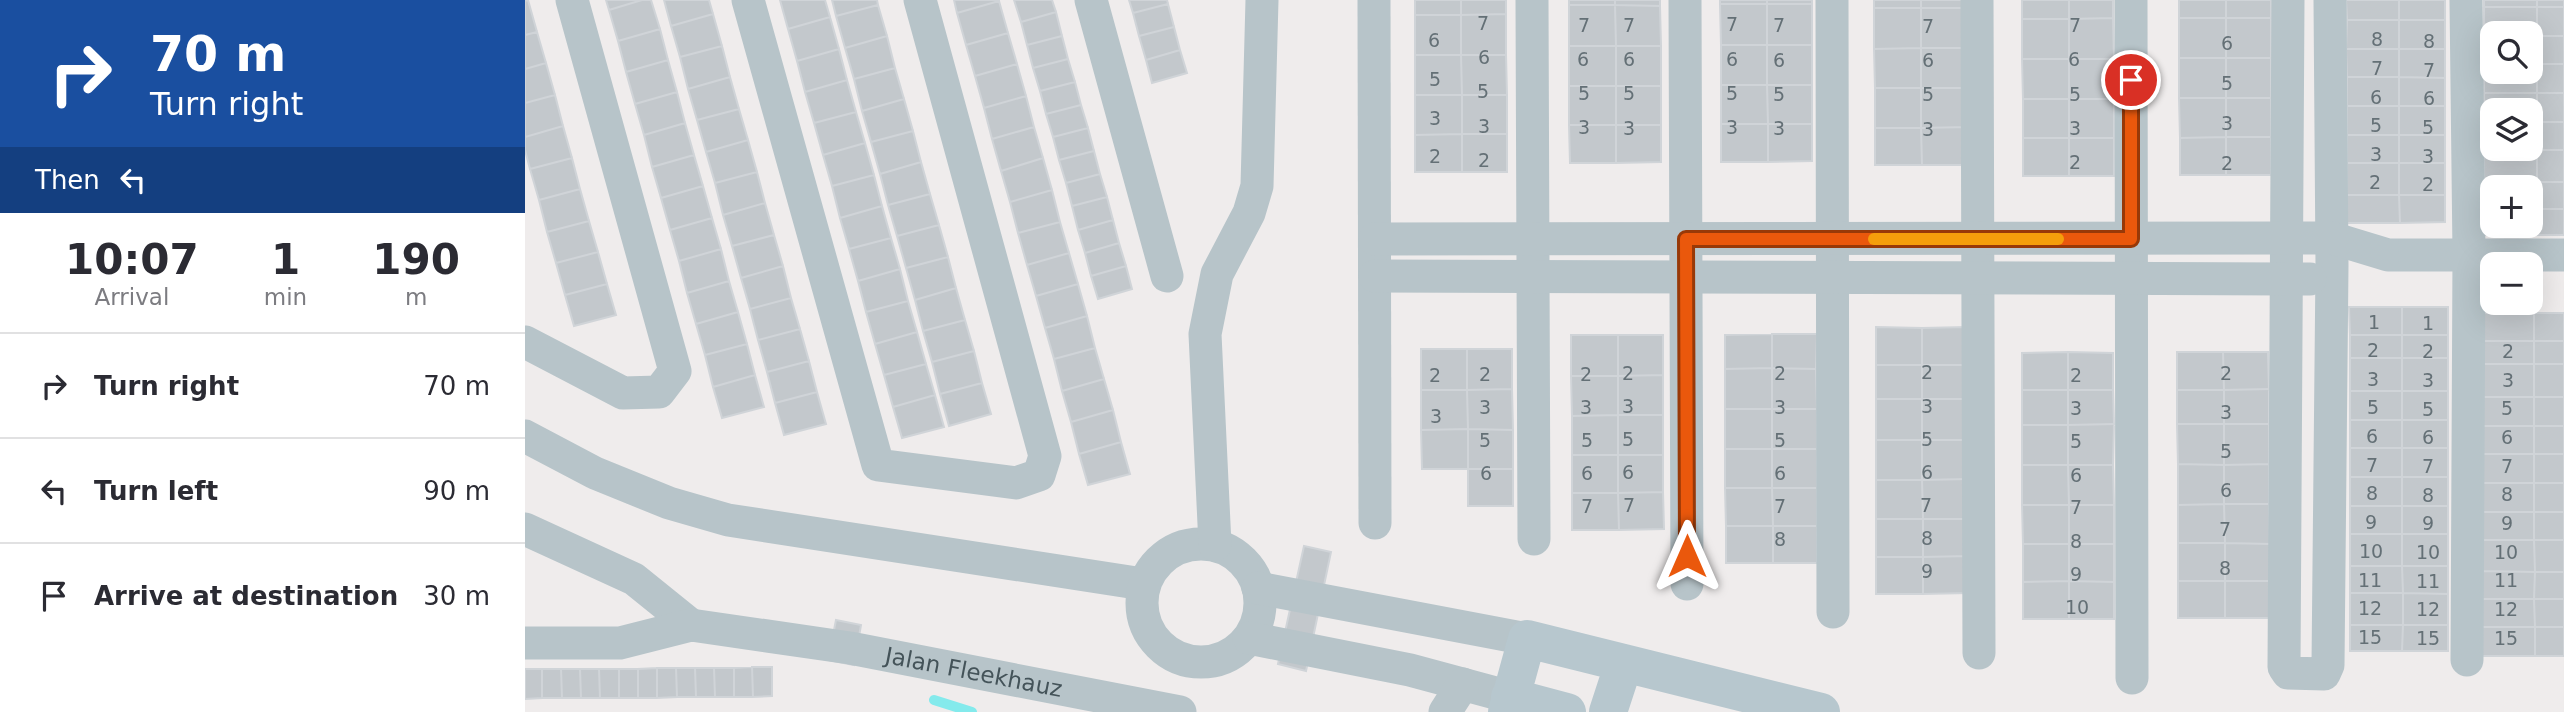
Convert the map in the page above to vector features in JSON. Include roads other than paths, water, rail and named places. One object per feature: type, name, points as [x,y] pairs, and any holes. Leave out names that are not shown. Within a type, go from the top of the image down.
[{"type":"main road","points":[[1567,712],[1508,704],[1527,639],[1821,712]]},
{"type":"main road","points":[[1608,712],[1624,663]]},
{"type":"street","points":[[525,342],[623,393],[659,392],[675,371],[572,0]]},
{"type":"street","points":[[748,0],[878,465],[1016,483],[1039,475],[1045,456],[921,0]]},
{"type":"street","points":[[1091,0],[1167,276]]},
{"type":"street","points":[[1206,544],[1210,482],[1205,334],[1217,274],[1249,213],[1257,186],[1262,0]]},
{"type":"street","points":[[1374,0],[1375,523]]},
{"type":"street","points":[[1532,0],[1534,539]]},
{"type":"street","points":[[1685,0],[1687,584]]},
{"type":"street","points":[[1832,0],[1833,612]]},
{"type":"street","points":[[1977,0],[1979,653]]},
{"type":"street","points":[[2131,0],[2132,678]]},
{"type":"street","points":[[2288,0],[2284,667],[2288,673],[2323,674],[2328,665],[2332,279],[2330,0]]},
{"type":"street","points":[[2466,0],[2469,254],[2467,660]]},
{"type":"street","points":[[1375,239],[2332,239],[2388,255],[2564,254]]},
{"type":"street","points":[[1375,276],[2332,279],[2388,255]]},
{"type":"street","points":[[525,436],[596,473],[669,503],[728,520],[1143,584]]},
{"type":"street","points":[[525,529],[634,579],[691,625]]},
{"type":"street","points":[[1206,544],[1227,550],[1247,566],[1258,588],[1259,614],[1249,638],[1236,651],[1201,663],[1183,660],[1166,651],[1153,638],[1145,621],[1143,584],[1167,554],[1184,546],[1206,544]]},
{"type":"street","points":[[1258,588],[1527,639]]},
{"type":"street","points":[[1411,670],[1420,619]]},
{"type":"street","points":[[525,643],[620,643],[691,625]]},
{"type":"street","name":"Jalan Fleekhauz","points":[[691,625],[850,649],[1180,712]]},
{"type":"street","points":[[1249,638],[1411,670],[1463,684],[1508,704]]},
{"type":"street","points":[[1445,712],[1463,684]]},
{"type":"waterway","points":[[934,700],[972,712]]}]
